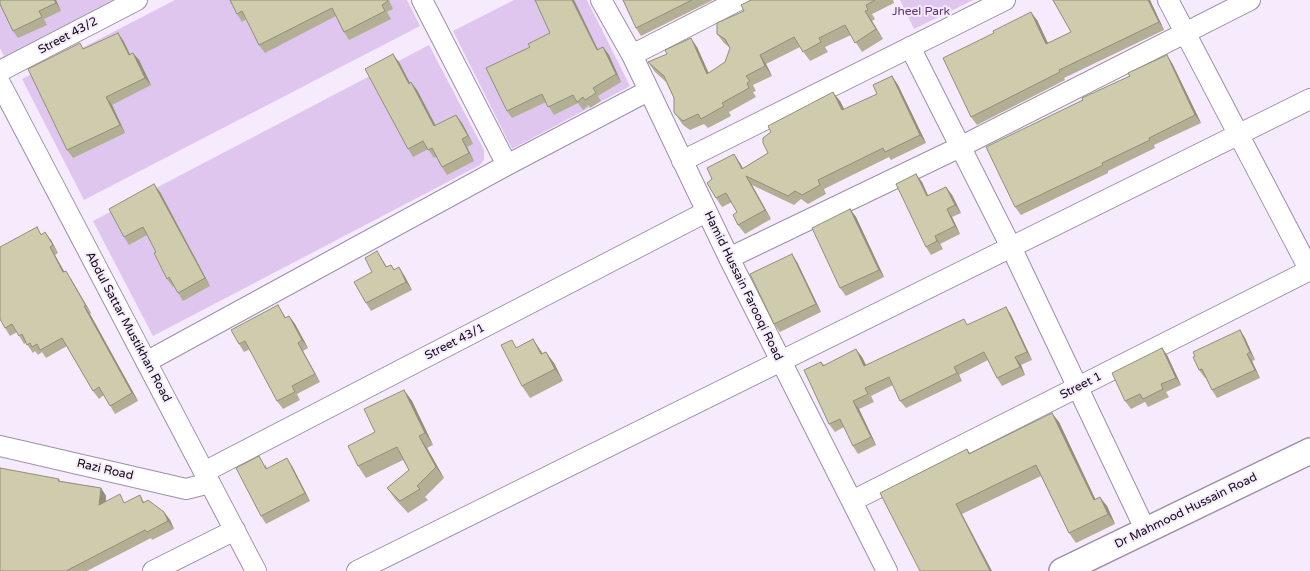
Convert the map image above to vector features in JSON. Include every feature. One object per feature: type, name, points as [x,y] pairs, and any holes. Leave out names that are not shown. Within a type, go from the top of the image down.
[{"type":"main road","name":"Dr Mahmood Hussain Road","points":[[1062,571],[1310,452]]},
{"type":"street","name":"Street 43/2","points":[[0,71],[137,0]]},
{"type":"street","points":[[422,0],[507,165]]},
{"type":"street","name":"Hamid Hussain Farooqi Road","points":[[601,0],[632,55],[728,258],[887,571]]},
{"type":"street","points":[[632,55],[738,0]]},
{"type":"street","points":[[682,161],[1005,0]]},
{"type":"street","points":[[1168,0],[1310,270]]},
{"type":"street","points":[[728,258],[960,147],[1250,0]]},
{"type":"street","points":[[910,47],[1010,247],[1146,531]]},
{"type":"street","name":"Abdul Sattar Mustikhan Road","points":[[0,83],[256,571]]},
{"type":"street","points":[[146,362],[648,90]]},
{"type":"street","points":[[357,571],[1310,98]]},
{"type":"street","name":"Street 43/1","points":[[207,477],[706,212]]},
{"type":"street","name":"Street 1","points":[[852,501],[1310,270]]},
{"type":"street","name":"Razi Road","points":[[0,446],[186,489],[207,477]]},
{"type":"street","points":[[153,571],[235,530]]},
{"type":"green space","points":[[0,0],[113,0],[4,56],[0,48]]},
{"type":"green space","points":[[175,0],[407,0],[420,26],[84,200],[22,79]]},
{"type":"green space","points":[[514,0],[587,0],[630,86],[512,149],[453,31]]},
{"type":"green space","name":"Jheel Park","points":[[900,0],[973,0],[914,29]]},
{"type":"green space","points":[[429,45],[484,150],[484,160],[480,165],[153,336],[93,221]]},
{"type":"building","points":[[0,0],[54,0],[56,3],[39,11],[42,17],[13,31],[0,4]]},
{"type":"building","points":[[230,0],[388,1],[382,5],[385,11],[344,32],[332,8],[259,45],[242,11],[237,14]]},
{"type":"building","points":[[535,0],[572,0],[597,50],[603,47],[616,74],[593,88],[596,93],[585,100],[583,97],[577,102],[573,95],[548,107],[542,94],[507,111],[486,68],[530,47],[528,44],[550,33]]},
{"type":"building","points":[[623,0],[692,0],[636,28]]},
{"type":"building","points":[[751,0],[875,0],[866,5],[868,10],[865,11],[876,29],[855,43],[845,25],[819,38],[821,42],[803,52],[794,37],[760,55],[765,66],[746,76],[750,81],[747,83],[749,88],[722,103],[724,106],[701,119],[698,114],[683,121],[674,112],[674,98],[664,76],[648,62],[667,54],[665,50],[691,38],[707,74],[725,62],[730,48],[725,39],[717,34],[717,23],[744,11],[741,5]]},
{"type":"building","points":[[1053,0],[1148,0],[1159,22],[1059,70],[1060,72],[971,117],[943,58],[1031,12],[1046,44],[1071,32]]},
{"type":"building","points":[[118,33],[129,55],[133,53],[145,78],[106,97],[120,125],[67,150],[28,69],[80,43],[83,49]]},
{"type":"building","points":[[393,54],[409,84],[411,82],[434,126],[456,115],[468,136],[462,139],[469,153],[442,167],[432,148],[428,150],[423,141],[408,149],[365,69]]},
{"type":"building","points":[[1167,55],[1195,115],[1149,138],[1150,140],[1102,163],[1103,165],[1015,207],[986,147],[1083,100],[1082,98],[1130,76],[1128,73]]},
{"type":"building","points":[[892,76],[920,135],[885,152],[883,148],[818,180],[820,185],[802,195],[795,191],[788,196],[746,176],[765,210],[738,225],[733,215],[737,212],[726,193],[716,198],[707,183],[712,179],[707,168],[734,154],[742,169],[768,153],[763,143],[763,138],[771,132],[768,126],[833,92],[842,110],[877,94],[873,85]]},
{"type":"building","points":[[916,174],[927,196],[946,187],[955,205],[947,209],[955,226],[935,236],[937,241],[926,247],[896,184]]},
{"type":"building","points":[[154,184],[205,278],[178,293],[169,277],[167,279],[143,227],[124,237],[109,209]]},
{"type":"building","points":[[850,209],[879,270],[840,288],[812,228]]},
{"type":"building","points":[[37,227],[41,235],[45,232],[53,245],[50,247],[63,272],[66,271],[86,306],[84,306],[132,393],[110,406],[99,387],[93,391],[62,338],[40,350],[37,344],[32,347],[30,343],[27,345],[22,334],[19,336],[12,324],[5,328],[0,319],[0,247]]},
{"type":"building","points":[[377,251],[386,267],[391,265],[394,270],[399,267],[406,282],[366,303],[354,282],[372,272],[365,258]]},
{"type":"building","points":[[792,254],[816,304],[774,324],[750,274]]},
{"type":"building","points":[[278,305],[285,318],[289,316],[302,340],[298,343],[315,374],[292,386],[295,392],[277,401],[245,341],[239,344],[231,330]]},
{"type":"building","points":[[1006,307],[1027,352],[1015,357],[1020,367],[997,378],[984,352],[954,367],[957,373],[900,401],[889,377],[865,388],[868,394],[853,401],[871,437],[853,446],[840,419],[829,424],[804,370],[821,362],[823,366],[856,349],[864,366],[964,319],[967,325]]},
{"type":"building","points":[[1240,330],[1250,352],[1247,354],[1255,370],[1212,390],[1202,369],[1199,370],[1193,357],[1195,356],[1193,352]]},
{"type":"building","points":[[533,339],[541,354],[546,352],[555,369],[522,386],[501,345],[512,340],[516,348]]},
{"type":"building","points":[[1162,348],[1176,378],[1161,384],[1163,389],[1143,399],[1140,394],[1125,401],[1112,373]]},
{"type":"building","points":[[404,390],[425,433],[419,436],[436,467],[417,486],[420,489],[400,501],[387,488],[409,470],[397,447],[358,466],[348,446],[375,432],[364,409]]},
{"type":"building","points":[[1052,413],[1094,500],[1100,497],[1108,514],[1069,533],[1036,465],[956,504],[990,571],[920,571],[880,493],[967,449],[969,454]]},
{"type":"building","points":[[259,456],[266,469],[287,458],[305,493],[261,516],[236,468]]},
{"type":"building","points":[[0,468],[101,488],[99,505],[120,494],[124,503],[140,495],[143,503],[148,500],[164,512],[168,521],[147,532],[145,530],[66,571],[0,571]]}]
